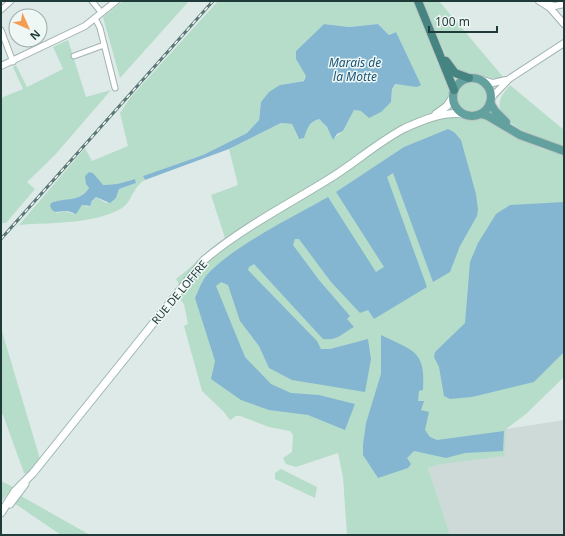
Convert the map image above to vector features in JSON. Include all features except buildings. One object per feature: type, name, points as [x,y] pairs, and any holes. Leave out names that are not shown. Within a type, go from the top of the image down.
[{"type":"highway","points":[[418,1],[454,93]]},
{"type":"highway","points":[[434,43],[454,72],[469,78]]},
{"type":"main road","points":[[531,139],[502,118],[491,100],[490,88],[483,80],[469,78],[460,82],[454,93],[456,106],[464,114],[473,116],[481,114],[488,116],[514,132],[531,139],[564,151]]},
{"type":"main road","name":"RUE DE LOFFRE","points":[[1,513],[17,496],[32,473],[204,260],[235,237],[329,179],[389,138],[427,120],[446,108],[454,93]]},
{"type":"main road","points":[[481,114],[491,100]]},
{"type":"main road","name":"RUE DE LOFFRE","points":[[427,120],[448,114],[464,114]]},
{"type":"street","points":[[1,10],[11,1]]},
{"type":"street","points":[[92,1],[101,12]]},
{"type":"street","points":[[1,66],[85,26],[116,1]]},
{"type":"street","points":[[539,1],[562,5]]},
{"type":"street","points":[[539,1],[549,7],[559,17]]},
{"type":"street","points":[[562,5],[555,10],[564,24]]},
{"type":"street","points":[[95,18],[100,28],[115,88]]},
{"type":"street","points":[[1,30],[12,62]]},
{"type":"street","points":[[491,100],[509,79],[564,43]]},
{"type":"street","points":[[74,56],[104,45]]},
{"type":"street","points":[[483,80],[493,83],[509,79]]},
{"type":"shaded area","points":[[564,420],[564,535],[450,535],[428,468],[441,464],[506,429]]},
{"type":"green space","points":[[123,1],[189,1],[120,78],[103,17]]},
{"type":"green space","points":[[218,1],[415,1],[437,62],[450,87],[448,98],[437,110],[459,117],[484,118],[542,149],[564,155],[564,377],[526,414],[506,429],[504,456],[441,464],[428,468],[450,535],[347,535],[343,477],[338,453],[296,467],[286,464],[283,458],[292,452],[293,435],[290,431],[269,427],[240,416],[236,416],[230,420],[224,412],[202,391],[184,326],[188,324],[184,304],[178,297],[183,291],[176,279],[225,238],[211,195],[238,185],[229,149],[281,123],[292,124],[298,138],[314,121],[319,119],[327,127],[333,139],[343,131],[354,110],[361,111],[391,102],[392,89],[395,84],[401,85],[396,32],[389,35],[378,24],[349,27],[324,24],[296,51],[296,59],[307,76],[303,81],[280,85],[261,102],[259,120],[247,133],[203,155],[143,176],[145,180],[138,186],[128,202],[122,208],[111,213],[72,222],[19,225],[85,148],[92,161],[128,146],[120,113],[130,98]],"holes":[[[89,172],[93,173],[102,185],[117,184],[135,179],[136,183],[119,189],[116,198],[106,203],[96,197],[88,207],[82,205],[73,214],[65,211],[56,213],[55,201],[65,201],[82,195],[89,188],[85,176]]]},
{"type":"green space","points":[[422,1],[439,1],[504,78],[496,79],[459,71],[446,56]]},
{"type":"green space","points":[[68,40],[86,97],[111,90],[54,156],[27,182],[35,189],[6,223],[1,225],[1,98],[23,89],[13,67],[16,65],[27,87],[63,69],[53,47]]},
{"type":"green space","points":[[472,81],[478,82],[485,88],[488,97],[487,103],[481,110],[472,113],[466,112],[459,106],[456,97],[457,91],[463,84]]},
{"type":"green space","points":[[510,85],[564,130],[564,147],[523,131],[513,125],[505,117],[500,110],[500,101]]},
{"type":"green space","points":[[1,328],[40,459],[28,474],[24,473],[3,415],[1,415]]},
{"type":"green space","points":[[281,469],[317,487],[315,498],[275,479],[275,473]]},
{"type":"green space","points":[[1,481],[13,487],[2,501],[1,501]]},
{"type":"green space","points":[[21,496],[90,535],[61,535],[14,503]]},
{"type":"water","name":"Marais de la Motte","points":[[324,24],[349,27],[378,24],[389,35],[396,32],[421,85],[417,87],[395,84],[392,89],[391,102],[381,112],[369,118],[361,111],[354,110],[343,131],[337,134],[333,140],[327,127],[319,119],[311,124],[307,129],[304,138],[299,139],[292,124],[281,123],[229,149],[145,180],[143,176],[203,155],[247,133],[259,120],[261,102],[269,92],[280,85],[304,81],[306,76],[296,59],[296,51]]},
{"type":"water","points":[[448,129],[454,132],[461,140],[476,194],[478,210],[477,216],[460,246],[450,272],[433,282],[393,173],[387,177],[427,287],[374,319],[368,310],[360,313],[331,282],[299,239],[295,239],[293,245],[319,280],[350,316],[347,319],[354,327],[336,338],[323,339],[254,264],[249,267],[248,270],[317,341],[321,349],[330,349],[368,339],[371,359],[365,392],[292,380],[269,368],[259,346],[240,321],[228,285],[221,282],[216,286],[245,357],[271,384],[291,393],[319,395],[355,404],[345,430],[308,415],[269,410],[241,400],[211,379],[215,361],[195,298],[204,279],[213,268],[262,234],[328,197],[376,272],[384,267],[336,192],[404,147]]},
{"type":"water","points":[[89,172],[93,173],[103,185],[117,184],[135,179],[136,183],[119,189],[116,198],[110,203],[96,197],[90,206],[82,205],[76,214],[67,211],[53,211],[50,206],[51,203],[76,198],[85,193],[89,188],[86,184],[85,176]]},
{"type":"water","points":[[564,202],[564,352],[534,382],[472,397],[450,399],[444,396],[439,367],[434,357],[435,352],[465,323],[470,262],[478,243],[496,214],[510,205]]},
{"type":"water","points":[[381,335],[409,349],[419,359],[422,367],[423,390],[419,391],[418,401],[424,401],[421,410],[429,412],[425,430],[430,437],[437,440],[504,431],[503,451],[465,453],[446,458],[414,451],[407,458],[411,464],[408,468],[378,478],[363,455],[363,445],[366,423],[381,374]]},
{"type":"railway","points":[[1,239],[213,1]]}]
